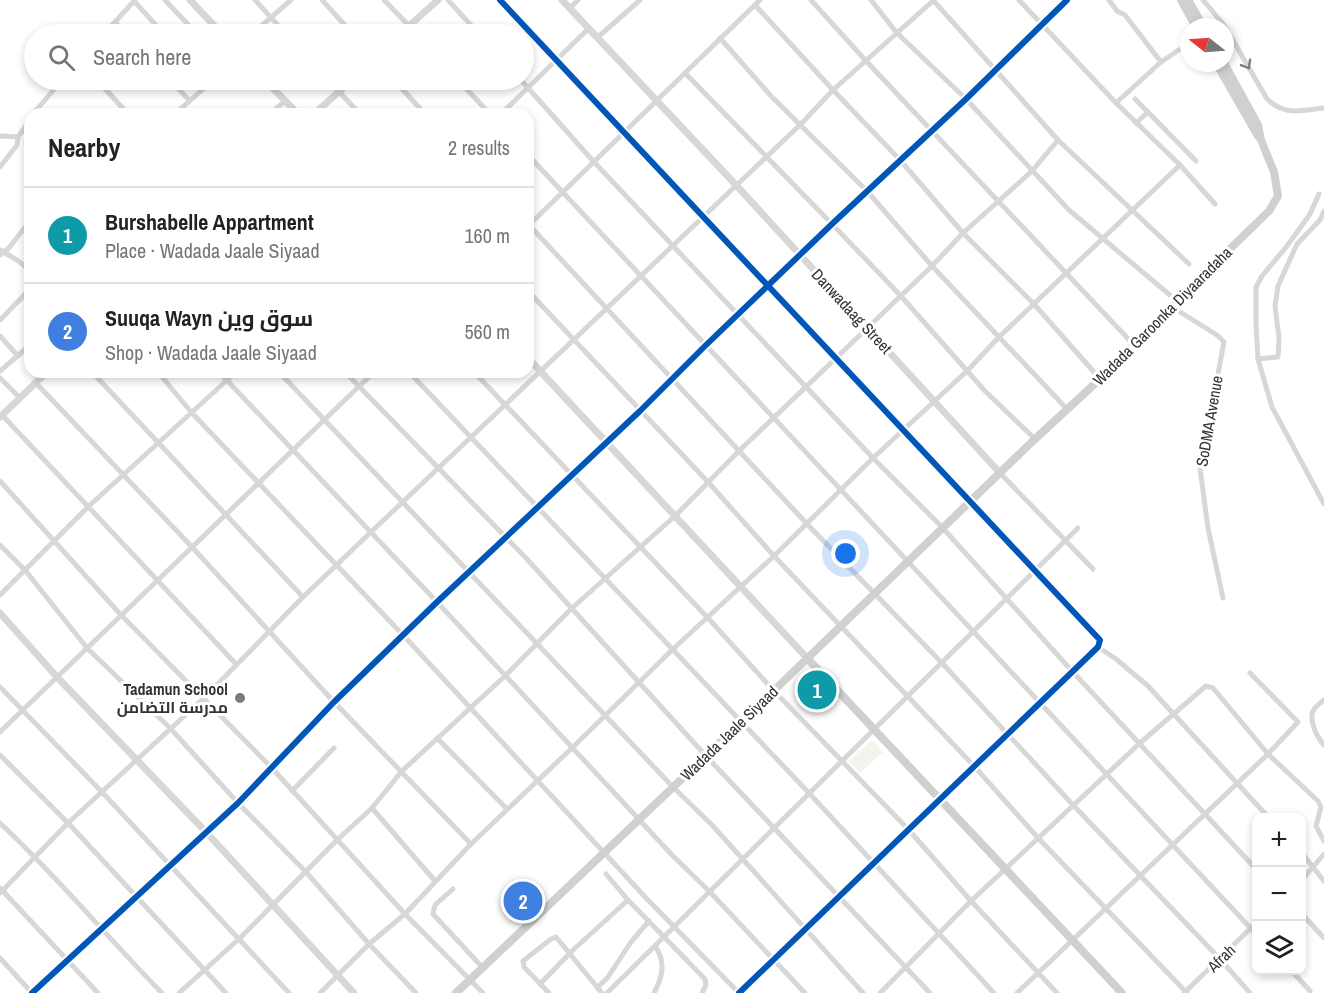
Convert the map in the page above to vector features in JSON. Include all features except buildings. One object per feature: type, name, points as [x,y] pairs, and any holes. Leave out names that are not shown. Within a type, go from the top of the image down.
[{"type":"main road","points":[[1181,0],[1191,18]]},
{"type":"main road","points":[[1188,0],[1198,18]]},
{"type":"main road","name":"Wadada Garoonka Diyaaradaha","points":[[1221,72],[1261,140]]},
{"type":"main road","name":"Wadada Garoonka Diyaaradaha","points":[[1000,473],[1100,379],[1275,203],[1278,196],[1274,171],[1261,140],[1258,125],[1229,72]]},
{"type":"main road","name":"Wadada Jaale Siyaad","points":[[456,993],[1000,473]]},
{"type":"main road","points":[[807,658],[1122,993]]},
{"type":"street","points":[[165,0],[188,24]]},
{"type":"street","points":[[190,0],[213,24]]},
{"type":"street","points":[[255,0],[277,24]]},
{"type":"street","points":[[264,24],[291,0]]},
{"type":"street","points":[[322,0],[344,24]]},
{"type":"street","points":[[384,0],[407,24]]},
{"type":"street","points":[[411,24],[438,0]]},
{"type":"street","points":[[448,0],[470,24]]},
{"type":"street","points":[[500,0],[523,24]]},
{"type":"street","name":"Danwadaag Street","points":[[562,0],[657,99],[1000,473],[1093,569]]},
{"type":"street","points":[[570,8],[578,0]]},
{"type":"street","points":[[598,38],[640,0]]},
{"type":"street","points":[[812,0],[866,61],[1134,345]]},
{"type":"street","points":[[871,0],[896,32],[966,99],[1070,210],[1174,304]]},
{"type":"street","points":[[534,378],[800,125],[833,90],[934,0],[1058,140],[1189,264]]},
{"type":"street","points":[[1019,0],[1215,204]]},
{"type":"street","points":[[0,958],[32,993],[238,803],[334,702],[437,602],[573,476],[705,346],[1067,0]]},
{"type":"street","points":[[1109,0],[1117,11],[1125,15],[1161,62]]},
{"type":"street","points":[[1203,0],[1224,25],[1267,99],[1277,108],[1289,112],[1324,108]]},
{"type":"street","points":[[115,22],[135,1],[155,24]]},
{"type":"street","points":[[534,219],[758,2],[833,90],[901,161],[963,233],[1034,304],[1100,379]]},
{"type":"street","points":[[534,82],[589,28]]},
{"type":"street","points":[[163,378],[192,413],[403,635],[645,898],[739,993],[1098,647],[1100,640],[534,35]]},
{"type":"street","points":[[720,38],[800,125],[867,191],[932,266],[1067,409]]},
{"type":"street","points":[[1116,103],[1161,62],[1180,50]]},
{"type":"street","points":[[685,73],[900,295],[1015,422],[1035,439]]},
{"type":"street","points":[[38,108],[53,90]]},
{"type":"street","points":[[106,90],[123,108]]},
{"type":"street","points":[[180,90],[189,100]]},
{"type":"street","points":[[181,108],[200,90]]},
{"type":"street","points":[[275,90],[292,108]]},
{"type":"street","points":[[403,90],[420,108]]},
{"type":"street","points":[[467,90],[484,108]]},
{"type":"street","points":[[507,108],[526,90]]},
{"type":"street","points":[[530,90],[594,162],[873,458],[943,528],[1072,671],[1255,867]]},
{"type":"street","points":[[321,108],[339,92],[354,108]]},
{"type":"street","points":[[1135,99],[1196,161]]},
{"type":"street","points":[[277,108],[285,101]]},
{"type":"street","points":[[1136,123],[1148,112]]},
{"type":"street","points":[[0,167],[17,145],[18,137],[24,130]]},
{"type":"street","points":[[0,136],[18,137]]},
{"type":"street","points":[[179,993],[240,938],[372,808],[402,771],[505,676],[571,609],[675,516],[867,326],[932,266],[963,233],[1032,171],[1058,140]]},
{"type":"street","points":[[534,162],[1041,701],[1251,929]]},
{"type":"street","points":[[320,993],[369,944],[405,914],[471,844],[672,650],[774,556],[873,458],[967,371],[999,337],[1180,165]]},
{"type":"street","points":[[1319,194],[1310,214],[1256,286],[1258,359],[1272,407],[1324,504]]},
{"type":"street","points":[[1258,359],[1278,357],[1279,338],[1275,306],[1278,286],[1297,244],[1320,220],[1324,211]]},
{"type":"street","points":[[1,252],[8,249],[24,229]]},
{"type":"street","points":[[534,231],[1250,993]]},
{"type":"street","points":[[1,252],[24,264]]},
{"type":"street","points":[[0,320],[24,295]]},
{"type":"street","points":[[534,297],[708,482],[774,556],[974,766],[1039,839],[1186,993]]},
{"type":"street","name":"SoDMA Avenue","points":[[1174,304],[1224,342],[1199,461],[1208,528],[1223,598]]},
{"type":"street","points":[[0,336],[18,356]]},
{"type":"street","points":[[0,371],[24,350]]},
{"type":"street","points":[[534,364],[807,658]]},
{"type":"street","points":[[0,378],[20,398]]},
{"type":"street","points":[[41,378],[1,416],[89,506],[236,664]]},
{"type":"street","points":[[98,378],[303,597]]},
{"type":"street","points":[[224,378],[573,747],[638,820],[805,993]]},
{"type":"street","points":[[0,595],[89,506],[230,378]]},
{"type":"street","points":[[285,378],[673,787],[712,825],[863,993]]},
{"type":"street","points":[[351,378],[438,470],[506,537],[706,756],[840,895],[930,993]]},
{"type":"street","points":[[0,732],[368,378]]},
{"type":"street","points":[[415,378],[607,578],[994,993]]},
{"type":"street","points":[[480,378],[708,618],[773,690],[908,829],[1056,993]]},
{"type":"street","points":[[98,993],[1,890],[101,791],[204,698],[269,630],[534,378]]},
{"type":"street","points":[[36,383],[192,547],[334,702],[471,844]]},
{"type":"street","points":[[0,481],[121,615],[271,767],[405,914],[483,993]]},
{"type":"street","points":[[607,993],[1078,528]]},
{"type":"street","points":[[0,545],[25,570],[87,648],[170,728],[416,993]]},
{"type":"street","points":[[0,613],[57,677],[206,832],[354,993]]},
{"type":"street","points":[[1098,647],[1140,679],[1265,813]]},
{"type":"street","points":[[1017,993],[1268,754],[1298,722],[1250,673]]},
{"type":"street","points":[[880,993],[971,901],[1007,870],[1140,743],[1206,686],[1212,687],[1268,754],[1318,801],[1321,807],[1316,826],[1324,841]]},
{"type":"street","points":[[0,687],[240,938],[289,993]]},
{"type":"street","points":[[1324,700],[1313,710],[1312,714],[1313,725],[1324,745]]},
{"type":"street","points":[[438,740],[507,809]]},
{"type":"street","points":[[292,791],[334,748]]},
{"type":"street","points":[[0,755],[68,823],[226,993]]},
{"type":"street","points":[[372,808],[435,880]]},
{"type":"street","points":[[0,823],[35,856],[162,993]]},
{"type":"street","points":[[1306,875],[1324,854]]},
{"type":"street","points":[[1306,859],[1324,881]]},
{"type":"street","points":[[606,874],[628,900],[705,979],[706,985],[702,993]]},
{"type":"street","points":[[453,889],[435,905],[433,914],[483,968]]},
{"type":"street","points":[[540,984],[573,950],[628,900]]},
{"type":"street","points":[[1306,918],[1324,938]]},
{"type":"street","points":[[597,988],[608,977],[631,942],[649,921]]},
{"type":"street","name":"Afrah","points":[[1186,993],[1251,929]]},
{"type":"street","points":[[549,993],[524,967],[523,961],[556,937],[602,993]]},
{"type":"street","points":[[654,993],[663,961],[662,955],[655,946]]},
{"type":"street","points":[[1296,975],[1310,991]]},
{"type":"shaded area","points":[[872,740],[883,752],[860,773],[849,761]]},
{"type":"cycle path","points":[[500,0],[522,24]]},
{"type":"cycle path","points":[[32,993],[238,803],[334,702],[437,602],[640,411],[1067,0]]},
{"type":"cycle path","points":[[534,36],[1100,640],[1098,647],[739,993]]},
{"type":"place","name":"Burshabelle Appartment","points":[[817,690]]},
{"type":"place","name":"Tadamun School مدرسة التضامن","points":[[240,698]]},
{"type":"place","name":"Suuqa Wayn سوق وين","points":[[523,901]]}]
